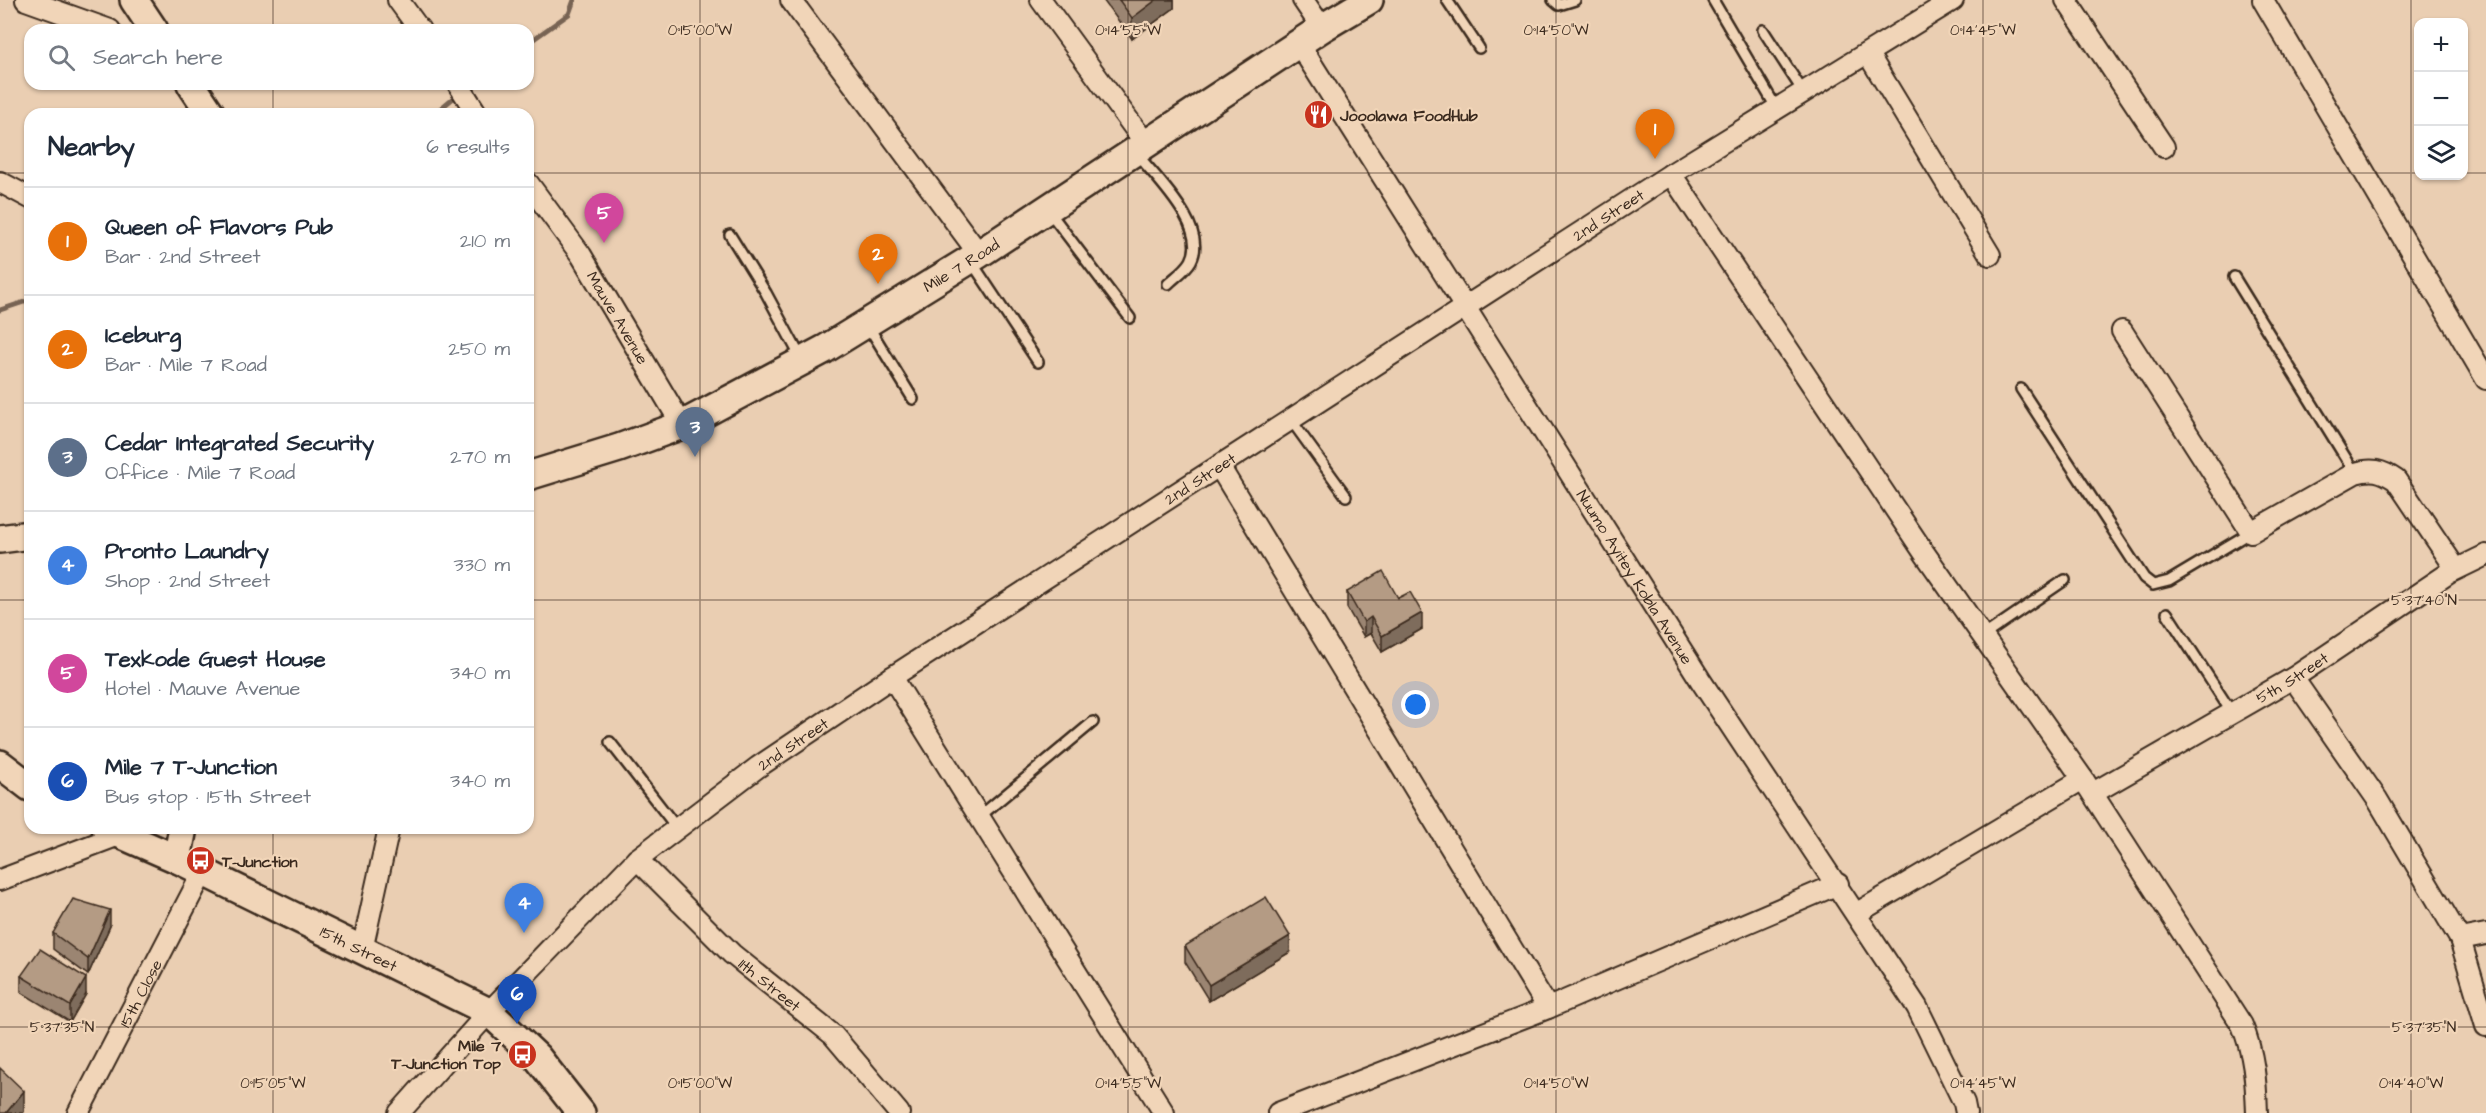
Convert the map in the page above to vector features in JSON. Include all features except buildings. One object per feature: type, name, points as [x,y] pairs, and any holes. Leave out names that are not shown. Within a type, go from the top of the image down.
[{"type":"street","points":[[26,0],[93,24]]},
{"type":"street","points":[[134,0],[150,24]]},
{"type":"street","points":[[398,0],[416,24]]},
{"type":"street","points":[[791,0],[975,257]]},
{"type":"street","points":[[1041,0],[1141,148]]},
{"type":"street","points":[[1303,0],[1322,28]]},
{"type":"street","name":"Mile 7 Road","points":[[534,474],[620,448],[682,425],[867,324],[975,257],[1322,28],[1369,0]]},
{"type":"street","name":"2nd Street","points":[[399,1113],[489,1012],[637,859],[758,767],[892,677],[1465,306],[1671,174],[1953,0]]},
{"type":"street","points":[[2066,0],[2164,147]]},
{"type":"street","points":[[2263,0],[2486,379]]},
{"type":"street","name":"Nuumo Ayitey Kobla Avenue","points":[[1299,44],[1701,681],[1838,884],[1917,1007],[1964,1103],[1966,1113]]},
{"type":"street","points":[[1868,54],[1990,255]]},
{"type":"street","points":[[195,90],[207,108]]},
{"type":"street","points":[[462,90],[473,108]]},
{"type":"street","points":[[1671,174],[1983,636],[2088,786],[2242,1025],[2250,1044],[2256,1073],[2257,1113]]},
{"type":"street","points":[[0,182],[24,195]]},
{"type":"street","name":"Mauve Avenue","points":[[534,191],[581,255],[682,425]]},
{"type":"street","points":[[2122,331],[2251,532],[2355,473],[2370,469],[2384,472],[2396,480],[2456,569]]},
{"type":"street","points":[[1219,466],[1548,1008]]},
{"type":"street","points":[[0,539],[24,536]]},
{"type":"street","name":"5th Street","points":[[1857,914],[2088,786],[2232,713],[2293,678],[2456,569],[2486,555]]},
{"type":"street","points":[[892,677],[1164,1113]]},
{"type":"street","points":[[2293,678],[2377,799],[2460,939],[2486,1026]]},
{"type":"street","points":[[0,764],[24,782]]},
{"type":"street","points":[[0,880],[105,834]]},
{"type":"street","name":"15th Street","points":[[119,834],[177,859],[489,1012],[537,1057],[581,1113]]},
{"type":"street","points":[[177,859],[182,834]]},
{"type":"street","points":[[362,950],[388,834]]},
{"type":"street","name":"11th Street","points":[[637,859],[732,954],[832,1035],[899,1113]]},
{"type":"street","name":"15th Close","points":[[78,1113],[202,872]]},
{"type":"street","points":[[1278,1113],[1548,1008],[1838,884]]},
{"type":"street","points":[[2460,939],[2486,934]]},
{"type":"lane","points":[[1447,0],[1479,48]]},
{"type":"lane","points":[[1553,0],[1559,5],[1575,0]]},
{"type":"lane","points":[[1713,0],[1777,109]]},
{"type":"lane","points":[[1763,30],[1804,93]]},
{"type":"lane","points":[[1141,148],[1185,215],[1195,238],[1195,249],[1190,262],[1168,284]]},
{"type":"lane","points":[[1047,210],[1130,318]]},
{"type":"lane","points":[[730,236],[766,293],[802,360]]},
{"type":"lane","points":[[975,257],[1038,362]]},
{"type":"lane","points":[[2234,277],[2355,473]]},
{"type":"lane","points":[[867,324],[913,399]]},
{"type":"lane","points":[[2021,389],[2144,578],[2153,585],[2169,581],[2251,532]]},
{"type":"lane","points":[[1291,420],[1346,496]]},
{"type":"lane","points":[[1983,636],[2065,580]]},
{"type":"lane","points":[[2167,613],[2232,713]]},
{"type":"lane","points":[[979,817],[1093,722]]},
{"type":"lane","points":[[610,742],[677,828]]},
{"type":"waterway","points":[[534,39],[569,14],[574,0]]},
{"type":"waterway","points":[[441,108],[463,90]]},
{"type":"waterway","points":[[0,310],[24,302]]},
{"type":"place","name":"Jooolawa FoodHub","points":[[1319,115]]},
{"type":"place","name":"Queen of Flavors Pub","points":[[1655,159]]},
{"type":"place","name":"Texkode Guest House","points":[[604,243]]},
{"type":"place","name":"Iceburg","points":[[878,284]]},
{"type":"place","name":"Cedar Integrated Security","points":[[695,457]]},
{"type":"place","name":"T-Junction","points":[[201,861]]},
{"type":"place","name":"Pronto Laundry","points":[[524,933]]},
{"type":"place","name":"Mile 7 T-Junction","points":[[517,1024]]},
{"type":"place","name":"Mile 7 T-Junction Top","points":[[522,1054]]}]
